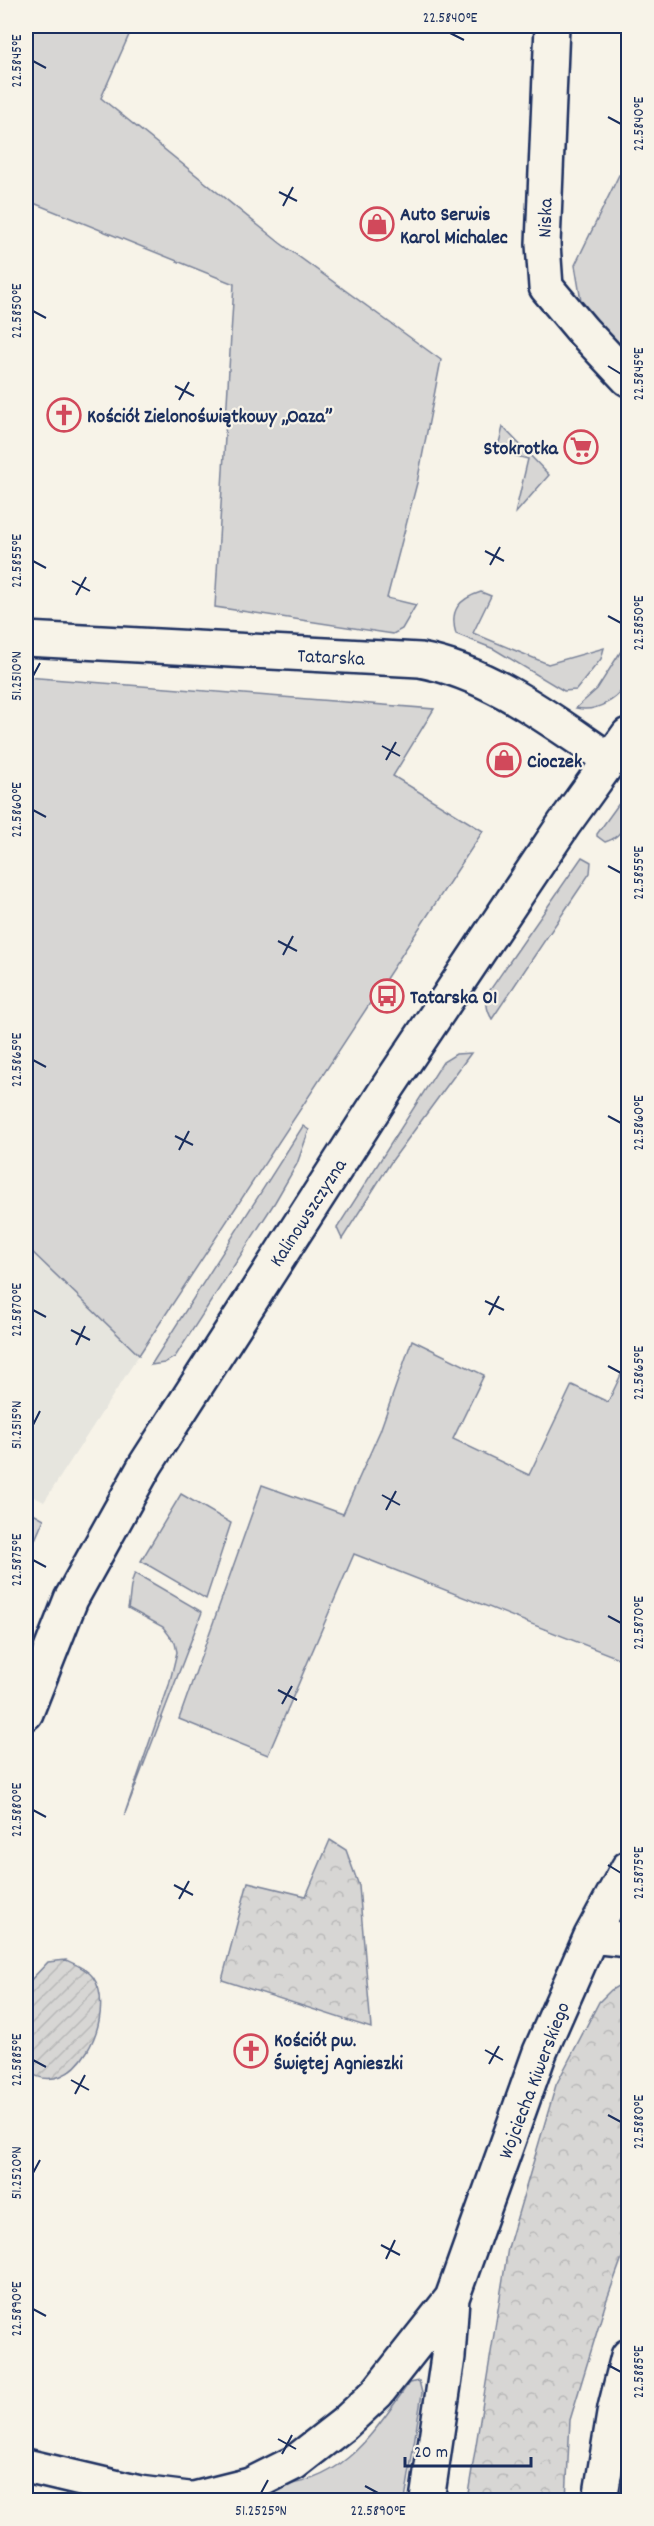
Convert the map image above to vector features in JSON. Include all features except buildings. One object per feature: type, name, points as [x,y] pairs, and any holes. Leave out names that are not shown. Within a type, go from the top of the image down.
[{"type":"street","name":"Niska","points":[[552,26],[543,244],[546,287],[628,379]]},
{"type":"street","name":"Tatarska","points":[[26,639],[420,660],[446,665],[472,674],[520,702],[619,747]]},
{"type":"street","name":"Kalinowszczyzna","points":[[26,1713],[72,1599],[146,1464],[388,1087],[564,824],[619,747]]},
{"type":"street","name":"Wojciecha Kiwerskiego","points":[[452,2298],[540,2052],[591,1936],[628,1868]]},
{"type":"street","points":[[591,1936],[628,1940]]},
{"type":"street","points":[[26,2466],[140,2493],[195,2500],[249,2485],[294,2463],[344,2424],[377,2393],[452,2298]]},
{"type":"street","points":[[427,2500],[448,2357],[452,2298]]},
{"type":"street","points":[[600,2500],[615,2408],[628,2356]]},
{"type":"shaded area","points":[[26,1246],[139,1355],[44,1502],[26,1493]]},
{"type":"green space","points":[[26,26],[133,26],[101,98],[280,243],[441,360],[417,483],[387,598],[416,605],[402,629],[393,634],[215,607],[234,284],[26,200]]},
{"type":"green space","points":[[628,173],[628,357],[582,307],[575,265],[619,175]]},
{"type":"green space","points":[[503,427],[549,475],[515,514],[528,459],[497,451]]},
{"type":"green space","points":[[481,592],[491,596],[473,633],[548,664],[604,648],[601,659],[576,690],[564,691],[494,649],[456,634],[455,612],[467,598]]},
{"type":"green space","points":[[628,640],[629,674],[621,692],[600,706],[576,708],[597,689]]},
{"type":"green space","points":[[26,677],[434,709],[393,776],[483,831],[139,1355],[26,1246]]},
{"type":"green space","points":[[628,791],[627,814],[623,828],[613,839],[605,842],[597,834]]},
{"type":"green space","points":[[582,857],[591,862],[590,873],[492,1019],[487,1005],[490,990]]},
{"type":"green space","points":[[471,1053],[391,1162],[342,1239],[337,1228],[443,1062],[456,1054]]},
{"type":"green space","points":[[303,1126],[309,1130],[297,1164],[275,1202],[175,1357],[164,1363],[151,1365]]},
{"type":"green space","points":[[412,1340],[484,1375],[453,1439],[529,1475],[572,1385],[608,1402],[628,1360],[628,1662],[354,1554],[268,1755],[179,1719],[262,1485],[343,1514],[380,1431]]},
{"type":"green space","points":[[181,1494],[231,1523],[206,1599],[141,1561]]},
{"type":"green space","points":[[26,1509],[44,1519],[26,1560]]},
{"type":"green space","points":[[135,1573],[202,1612],[124,1816],[169,1685],[177,1652],[175,1643],[163,1627],[128,1608]]},
{"type":"green space","points":[[330,1840],[346,1850],[359,1886],[371,2028],[222,1980],[248,1882],[306,1896]]},
{"type":"green space","points":[[66,1960],[84,1969],[93,1977],[100,1993],[100,2012],[96,2032],[87,2051],[75,2067],[60,2076],[44,2078],[26,2070],[26,1985],[48,1962]]},
{"type":"green space","points":[[628,1980],[628,2241],[606,2302],[570,2420],[566,2500],[467,2500],[508,2248],[556,2085],[599,2002],[611,1990]]},
{"type":"green space","points":[[419,2381],[422,2393],[405,2500],[265,2500],[271,2486],[296,2483],[317,2477],[336,2467],[353,2454],[382,2421],[409,2383]]},
{"type":"place","name":"Auto Serwis Karol Michalec","points":[[377,224]]},
{"type":"place","name":"Kościół Zielonoświątkowy „Oaza”","points":[[64,415]]},
{"type":"place","name":"Stokrotka","points":[[581,447]]},
{"type":"place","name":"Cioczek","points":[[504,760]]},
{"type":"place","name":"Tatarska 01","points":[[387,996]]},
{"type":"place","name":"Kościół pw. Świętej Agnieszki","points":[[251,2051]]}]
